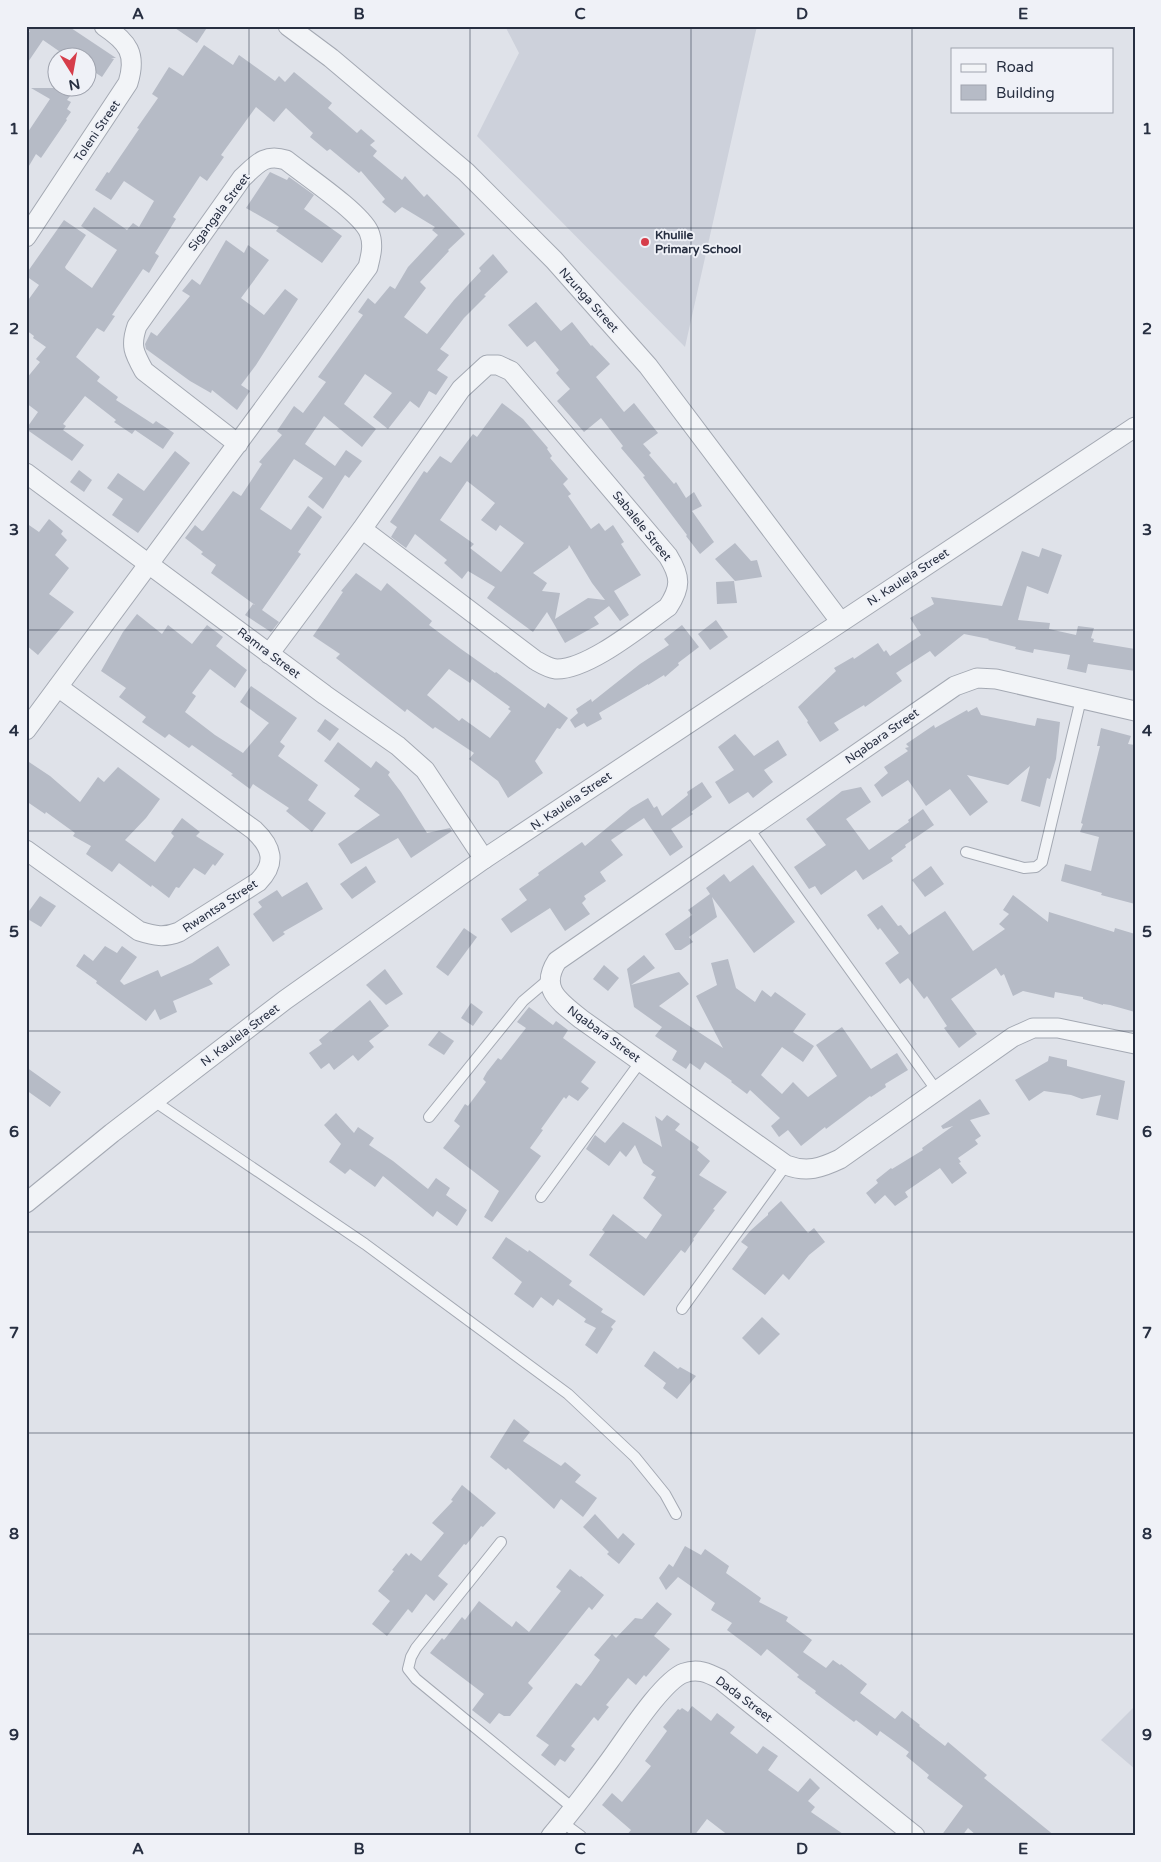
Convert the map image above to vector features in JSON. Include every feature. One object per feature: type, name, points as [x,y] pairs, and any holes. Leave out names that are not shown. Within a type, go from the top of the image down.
[{"type":"street","name":"Toleni Street","points":[[26,237],[128,83],[133,69],[132,56],[116,34],[104,26]]},
{"type":"street","name":"Nzunga Street","points":[[288,26],[331,58],[466,172],[554,260],[648,366],[840,622]]},
{"type":"street","name":"Sigangala Street","points":[[148,563],[238,444],[368,267],[373,251],[370,233],[360,219],[286,160],[277,157],[266,158],[242,178],[137,326],[132,340],[137,358],[144,371],[238,444]]},
{"type":"street","name":"Sabalele Street","points":[[269,654],[362,529],[461,389],[487,365],[498,365],[511,371],[668,556],[675,568],[678,584],[676,594],[668,607],[660,613],[589,661],[572,667],[556,668],[545,666],[535,660],[362,529]]},
{"type":"street","name":"N. Kaulela Street","points":[[26,1203],[284,1000],[484,859],[1135,427]]},
{"type":"street","name":"Ramra Street","points":[[26,474],[269,654],[398,746],[425,770],[484,859]]},
{"type":"street","points":[[26,730],[148,563]]},
{"type":"street","name":"Nqabara Street","points":[[1135,711],[996,679],[977,678],[955,686],[557,961],[549,979],[552,992],[564,1005],[786,1165],[808,1170],[824,1167],[840,1159],[1013,1037],[1033,1028],[1058,1028],[1135,1044]]},
{"type":"street","name":"Rwantsa Street","points":[[26,850],[139,931],[154,936],[166,937],[179,932],[258,882],[266,874],[270,865],[268,846],[254,830],[58,687]]},
{"type":"street","name":"Dada Street","points":[[562,1822],[654,1700],[672,1681],[683,1674],[698,1670],[720,1679],[916,1836]]},
{"type":"lane","points":[[966,852],[1024,868],[1036,867],[1042,862],[1082,699]]},
{"type":"lane","points":[[750,829],[937,1092]]},
{"type":"lane","points":[[429,1117],[523,1001],[549,979]]},
{"type":"lane","points":[[541,1197],[641,1061]]},
{"type":"lane","points":[[154,1101],[365,1244],[568,1394],[635,1457],[665,1494],[676,1514]]},
{"type":"lane","points":[[682,1309],[786,1165]]},
{"type":"lane","points":[[501,1542],[416,1648],[410,1657],[408,1668],[416,1679],[562,1822],[581,1836]]},
{"type":"shaded area","name":"Khulile Primary School","points":[[505,26],[757,26],[685,347],[477,136],[519,53]]},
{"type":"shaded area","points":[[1135,1706],[1135,1769],[1101,1740]]},
{"type":"building","points":[[26,26],[68,26],[116,58],[111,58],[114,59],[102,77],[98,74],[98,48],[55,48],[43,40],[26,65],[26,37],[30,31],[26,29]]},
{"type":"building","points":[[172,26],[208,26],[197,43]]},
{"type":"building","points":[[204,45],[233,65],[239,55],[275,81],[279,76],[285,82],[294,72],[332,103],[328,108],[357,133],[361,129],[375,141],[370,145],[377,151],[373,156],[402,180],[405,176],[424,197],[427,194],[465,234],[420,282],[426,288],[404,317],[427,334],[454,300],[481,271],[479,268],[493,254],[508,272],[484,295],[486,296],[464,318],[440,349],[449,355],[437,370],[448,377],[436,395],[429,391],[419,408],[410,401],[388,429],[373,417],[392,393],[365,374],[344,404],[376,429],[362,447],[324,416],[305,444],[335,466],[346,450],[362,461],[349,478],[345,475],[323,509],[308,497],[323,478],[294,459],[260,509],[291,530],[308,506],[322,517],[298,552],[301,554],[262,610],[279,622],[271,632],[245,615],[253,604],[255,605],[211,573],[216,565],[201,554],[203,552],[185,538],[195,525],[202,531],[204,530],[233,491],[241,496],[262,464],[259,462],[282,435],[277,431],[294,406],[303,413],[326,382],[318,377],[363,315],[358,312],[368,298],[375,304],[390,286],[395,289],[408,267],[438,235],[432,230],[435,227],[402,207],[395,213],[382,202],[385,199],[361,171],[359,173],[330,149],[327,151],[310,137],[313,133],[286,108],[274,122],[256,107],[221,155],[224,157],[207,181],[200,176],[173,217],[176,219],[155,253],[159,256],[149,273],[143,269],[112,315],[115,316],[104,332],[97,328],[76,357],[100,377],[97,381],[118,397],[116,400],[153,424],[156,421],[174,433],[163,449],[135,430],[132,434],[114,422],[116,420],[85,396],[63,424],[66,426],[63,430],[84,445],[72,461],[26,429],[38,412],[26,403],[26,379],[40,362],[36,359],[46,347],[33,338],[34,336],[26,330],[26,303],[39,285],[26,276],[26,274],[64,220],[86,235],[65,267],[92,288],[117,250],[81,226],[94,207],[127,230],[133,223],[139,227],[154,201],[124,181],[111,200],[95,190],[107,172],[109,173],[158,98],[152,94],[169,67],[183,76]]},
{"type":"building","points":[[31,88],[48,88],[48,98]]},
{"type":"building","points":[[48,98],[68,98],[67,100],[71,102],[67,109],[71,112],[41,158],[36,154],[26,171],[26,135],[50,99]]},
{"type":"building","points":[[270,172],[287,180],[289,177],[314,195],[304,209],[342,236],[322,263],[276,231],[279,227],[246,208]]},
{"type":"building","points":[[226,240],[244,253],[248,245],[269,260],[241,298],[264,315],[285,289],[298,299],[241,385],[250,391],[237,410],[212,390],[211,393],[190,381],[146,349],[145,344],[151,332],[157,336],[190,296],[182,291],[192,279],[200,285]]},
{"type":"building","points":[[536,302],[561,331],[572,322],[591,346],[610,364],[596,377],[624,412],[634,403],[658,433],[643,444],[651,453],[649,455],[674,484],[676,482],[686,498],[694,492],[702,506],[692,511],[714,542],[700,554],[601,418],[584,432],[557,401],[570,389],[556,373],[559,370],[535,341],[527,347],[508,325]]},
{"type":"building","points":[[502,403],[523,419],[548,448],[552,456],[550,458],[568,479],[563,484],[571,494],[568,496],[591,529],[599,523],[605,531],[613,525],[624,542],[621,544],[641,575],[614,591],[629,615],[620,621],[609,606],[594,617],[599,624],[565,643],[547,612],[533,632],[487,598],[495,587],[468,571],[462,579],[444,563],[447,560],[415,534],[406,548],[391,537],[397,527],[390,522],[424,471],[427,473],[440,456],[451,463],[473,434],[477,437]],"holes":[[[467,481],[495,503],[481,520],[496,531],[500,525],[524,543],[501,572],[470,548],[474,544],[440,520]],[[569,545],[592,583],[605,600],[588,598],[555,619],[560,593],[542,591],[547,583],[533,573],[568,548]]]},
{"type":"building","points":[[175,451],[190,463],[138,533],[112,515],[123,499],[107,488],[118,473],[144,491]]},
{"type":"building","points":[[79,470],[92,480],[84,492],[70,482]]},
{"type":"building","points":[[49,519],[63,531],[61,534],[67,540],[55,555],[69,568],[49,594],[74,612],[38,655],[26,645],[26,523],[39,532]]},
{"type":"building","points":[[735,543],[751,561],[757,560],[762,577],[735,581],[715,559]]},
{"type":"building","points":[[1042,548],[1062,555],[1048,594],[1027,586],[1018,620],[1050,623],[1049,629],[1076,635],[1078,626],[1094,628],[1091,638],[1094,639],[1093,642],[1135,649],[1135,671],[1088,664],[1086,673],[1067,669],[1070,655],[1034,649],[1033,653],[1015,649],[1016,647],[989,639],[964,634],[935,657],[930,651],[896,673],[902,681],[865,707],[864,705],[834,723],[839,730],[820,742],[798,707],[836,671],[834,668],[853,657],[854,659],[878,643],[884,652],[886,650],[890,656],[921,635],[910,618],[934,604],[931,597],[1002,606],[1022,551],[1039,557]]},
{"type":"building","points":[[356,573],[381,591],[387,583],[432,621],[429,625],[461,649],[545,708],[548,703],[568,718],[560,729],[557,728],[535,761],[543,773],[508,798],[498,781],[469,759],[474,753],[435,727],[433,729],[407,709],[405,712],[336,658],[340,654],[313,636],[343,592],[341,591]],"holes":[[[449,669],[470,683],[472,679],[510,707],[508,709],[511,711],[490,738],[462,718],[459,721],[427,695]]]},
{"type":"building","points":[[734,581],[737,603],[717,604],[716,582]]},
{"type":"building","points":[[137,614],[162,634],[168,625],[192,644],[207,625],[223,637],[216,646],[247,670],[235,688],[210,669],[192,693],[196,696],[185,712],[215,735],[243,753],[269,723],[240,702],[251,686],[297,718],[280,742],[285,746],[278,756],[318,785],[308,800],[326,813],[312,832],[286,811],[289,808],[253,784],[250,789],[231,775],[233,774],[192,745],[189,748],[169,734],[165,738],[142,722],[146,717],[119,697],[126,688],[101,671],[123,632]]},
{"type":"building","points":[[716,620],[728,637],[710,650],[698,634]]},
{"type":"building","points":[[682,625],[699,647],[678,663],[679,665],[665,677],[664,675],[599,713],[602,719],[587,727],[584,723],[575,728],[570,720],[578,713],[576,709],[591,699],[592,702],[640,664],[669,645],[664,639]]},
{"type":"building","points":[[977,707],[981,715],[1035,726],[1037,718],[1060,722],[1056,759],[1050,779],[1047,778],[1040,807],[1021,801],[1030,766],[1008,785],[967,775],[988,802],[970,816],[950,789],[926,806],[908,780],[882,797],[874,785],[888,773],[884,767],[908,751],[905,748],[909,747],[906,744],[934,725],[935,728],[967,710],[968,712]]},
{"type":"building","points":[[325,719],[339,729],[330,741],[317,731]]},
{"type":"building","points":[[1101,728],[1131,736],[1128,744],[1135,745],[1135,904],[1061,881],[1065,864],[1091,871],[1099,837],[1080,832],[1100,746],[1097,746]]},
{"type":"building","points":[[735,734],[754,756],[778,740],[787,755],[764,770],[773,782],[753,798],[748,792],[729,804],[715,782],[734,770],[718,747]]},
{"type":"building","points":[[338,742],[371,768],[376,761],[390,772],[388,775],[427,833],[450,828],[452,831],[411,858],[398,838],[351,864],[338,844],[380,815],[354,796],[360,789],[324,761]]},
{"type":"building","points":[[26,760],[50,776],[80,802],[98,777],[104,782],[118,767],[160,799],[146,818],[125,840],[155,862],[174,836],[171,833],[182,818],[200,832],[196,836],[224,854],[205,875],[194,868],[179,888],[176,887],[169,898],[119,863],[112,872],[86,854],[91,846],[73,836],[75,833],[46,812],[45,814],[26,801]]},
{"type":"building","points":[[702,782],[712,797],[691,812],[693,814],[671,829],[683,847],[670,856],[644,818],[611,840],[623,855],[600,872],[606,881],[584,896],[586,899],[582,903],[590,914],[565,931],[550,908],[511,933],[501,919],[527,900],[519,889],[539,875],[538,873],[582,842],[585,846],[631,808],[648,798],[654,808],[657,806],[662,816],[688,795],[687,792]]},
{"type":"building","points":[[861,787],[871,802],[846,819],[869,850],[909,822],[908,820],[923,809],[934,825],[905,845],[906,847],[891,858],[893,861],[863,880],[856,870],[821,895],[815,886],[809,889],[794,867],[826,845],[806,819],[842,791]]},
{"type":"building","points":[[753,865],[795,922],[754,953],[712,897],[717,917],[689,937],[693,942],[681,950],[675,950],[665,934],[692,915],[688,910],[710,894],[706,888],[724,874],[730,882]]},
{"type":"building","points":[[366,866],[376,882],[352,899],[340,884]]},
{"type":"building","points":[[931,866],[944,884],[925,897],[912,880]]},
{"type":"building","points":[[307,882],[323,909],[283,932],[285,934],[273,942],[253,914],[262,907],[258,902],[277,890],[282,897]]},
{"type":"building","points":[[1013,895],[1048,922],[1049,912],[1114,932],[1115,928],[1135,934],[1135,1012],[1103,1005],[1083,999],[1083,997],[1055,992],[1054,998],[1023,991],[1013,996],[1004,974],[1001,976],[996,968],[951,999],[977,1034],[959,1048],[944,1028],[947,1026],[927,996],[924,999],[908,978],[900,984],[885,963],[899,953],[880,928],[878,930],[867,915],[882,905],[898,926],[901,925],[909,935],[945,911],[973,951],[1005,929],[999,924],[1009,914],[1003,910]]},
{"type":"building","points":[[40,896],[56,906],[41,927],[26,918],[26,915]]},
{"type":"building","points":[[464,928],[477,937],[448,976],[436,967]]},
{"type":"building","points":[[105,946],[117,953],[122,946],[137,957],[120,981],[124,985],[158,970],[161,977],[192,963],[218,946],[230,965],[209,979],[213,984],[173,1001],[177,1012],[160,1020],[155,1009],[146,1021],[76,966],[84,954],[93,961]]},
{"type":"building","points":[[644,955],[655,968],[631,985],[679,972],[689,984],[659,1006],[723,1048],[696,996],[717,985],[711,963],[728,959],[736,988],[755,1002],[762,990],[771,997],[775,992],[806,1014],[793,1032],[814,1046],[803,1062],[782,1047],[761,1075],[782,1094],[793,1082],[808,1097],[837,1076],[816,1045],[842,1027],[871,1069],[897,1053],[908,1070],[885,1084],[886,1087],[870,1096],[826,1129],[825,1127],[801,1146],[788,1130],[779,1137],[771,1126],[780,1118],[750,1090],[747,1094],[705,1062],[700,1070],[690,1063],[686,1069],[672,1060],[677,1051],[655,1036],[662,1027],[634,1007],[627,969]]},
{"type":"building","points":[[604,965],[619,978],[608,991],[593,979]]},
{"type":"building","points":[[385,969],[403,994],[386,1005],[366,985]]},
{"type":"building","points":[[370,1000],[389,1026],[369,1041],[374,1047],[358,1061],[353,1055],[334,1070],[329,1063],[321,1069],[309,1053],[322,1044],[319,1040]]},
{"type":"building","points":[[471,1003],[483,1012],[473,1026],[461,1018]]},
{"type":"building","points":[[529,1007],[553,1025],[556,1021],[568,1030],[563,1038],[596,1062],[581,1082],[589,1088],[578,1101],[569,1095],[566,1099],[564,1097],[541,1129],[543,1130],[530,1148],[541,1156],[492,1222],[484,1217],[499,1191],[443,1148],[460,1126],[454,1121],[465,1104],[468,1106],[486,1082],[483,1079],[487,1072],[498,1058],[501,1060],[526,1028],[517,1022]]},
{"type":"building","points":[[439,1031],[454,1041],[444,1055],[428,1045]]},
{"type":"building","points":[[1049,1056],[1067,1060],[1067,1066],[1125,1081],[1118,1120],[1096,1115],[1101,1095],[1082,1099],[1071,1095],[1044,1091],[1029,1101],[1015,1080],[1048,1061]]},
{"type":"building","points":[[26,1067],[61,1092],[50,1107],[26,1090]]},
{"type":"building","points":[[980,1099],[990,1114],[970,1120],[981,1136],[975,1140],[978,1144],[958,1158],[961,1162],[959,1163],[967,1173],[952,1184],[940,1168],[905,1192],[908,1197],[895,1206],[885,1195],[875,1204],[866,1193],[878,1183],[876,1180],[891,1168],[923,1150],[922,1148],[953,1126],[943,1129],[941,1126]]},
{"type":"building","points":[[336,1113],[354,1133],[358,1127],[374,1138],[369,1145],[393,1161],[428,1189],[436,1178],[450,1188],[446,1195],[467,1210],[457,1226],[437,1211],[433,1217],[383,1176],[375,1187],[350,1169],[345,1174],[329,1162],[341,1144],[324,1125]]},
{"type":"building","points":[[667,1115],[680,1124],[675,1130],[699,1147],[697,1150],[710,1161],[699,1175],[727,1192],[713,1209],[715,1210],[685,1253],[681,1250],[644,1296],[589,1255],[605,1232],[602,1230],[613,1214],[646,1239],[662,1215],[643,1198],[656,1177],[651,1175],[654,1171],[643,1163],[635,1145],[626,1157],[620,1151],[609,1166],[586,1149],[595,1135],[605,1143],[623,1122],[662,1147],[655,1116],[662,1121]]},
{"type":"building","points":[[781,1201],[808,1233],[814,1228],[825,1242],[809,1255],[789,1280],[783,1274],[765,1295],[732,1269],[748,1247],[741,1242]]},
{"type":"building","points":[[506,1237],[528,1252],[529,1250],[572,1281],[569,1285],[603,1309],[601,1312],[616,1321],[597,1354],[585,1345],[596,1328],[584,1322],[586,1319],[558,1299],[553,1306],[541,1297],[533,1308],[514,1294],[522,1282],[492,1258]]},
{"type":"building","points":[[762,1317],[780,1334],[759,1355],[742,1338]]},
{"type":"building","points":[[654,1351],[678,1369],[680,1367],[696,1376],[677,1399],[663,1388],[666,1383],[644,1366]]},
{"type":"building","points":[[514,1419],[530,1432],[523,1441],[561,1466],[565,1462],[581,1475],[575,1482],[597,1498],[583,1517],[561,1499],[554,1509],[508,1468],[506,1470],[490,1457]]},
{"type":"building","points":[[462,1485],[496,1513],[483,1527],[481,1526],[466,1545],[464,1544],[438,1576],[448,1584],[434,1601],[426,1594],[412,1613],[408,1609],[387,1636],[372,1624],[390,1601],[378,1591],[406,1553],[409,1556],[411,1553],[421,1561],[444,1533],[432,1523],[453,1501],[451,1500]]},
{"type":"building","points":[[595,1514],[618,1539],[623,1533],[635,1544],[619,1564],[607,1554],[609,1552],[583,1527]]},
{"type":"building","points":[[685,1546],[701,1555],[705,1549],[729,1566],[726,1573],[761,1598],[759,1602],[788,1617],[786,1621],[812,1640],[803,1652],[826,1668],[833,1660],[841,1664],[867,1684],[860,1693],[895,1719],[902,1711],[945,1746],[948,1742],[987,1775],[984,1778],[1055,1836],[977,1836],[968,1828],[962,1836],[941,1836],[963,1806],[927,1778],[929,1775],[906,1756],[909,1752],[880,1731],[877,1736],[856,1720],[854,1722],[815,1693],[816,1691],[797,1677],[799,1675],[767,1649],[761,1656],[727,1630],[732,1623],[711,1610],[715,1603],[678,1577],[666,1590],[659,1578],[669,1564],[673,1567]]},
{"type":"building","points":[[570,1569],[604,1595],[592,1610],[589,1607],[528,1683],[533,1688],[510,1716],[504,1716],[499,1713],[490,1724],[472,1710],[484,1694],[430,1653],[442,1638],[444,1640],[462,1617],[465,1620],[479,1601],[512,1627],[516,1621],[529,1632],[561,1591],[556,1587]]},
{"type":"building","points":[[657,1602],[672,1614],[654,1636],[670,1649],[646,1677],[644,1675],[636,1685],[628,1678],[606,1705],[609,1707],[598,1721],[594,1717],[571,1746],[575,1749],[565,1762],[560,1759],[555,1766],[541,1755],[549,1745],[536,1736],[576,1683],[581,1686],[591,1673],[600,1660],[594,1655],[612,1634],[616,1638],[635,1618],[642,1619]]},
{"type":"building","points":[[692,1706],[711,1721],[717,1713],[735,1727],[730,1733],[757,1754],[763,1746],[778,1756],[768,1770],[798,1792],[810,1778],[820,1788],[808,1801],[815,1807],[811,1812],[846,1836],[729,1836],[707,1819],[694,1836],[626,1836],[631,1830],[602,1805],[612,1793],[622,1802],[651,1766],[645,1761],[667,1731],[663,1727],[678,1709],[682,1708],[688,1712]]},
{"type":"place","name":"Khulile Primary School","points":[[645,242]]}]
